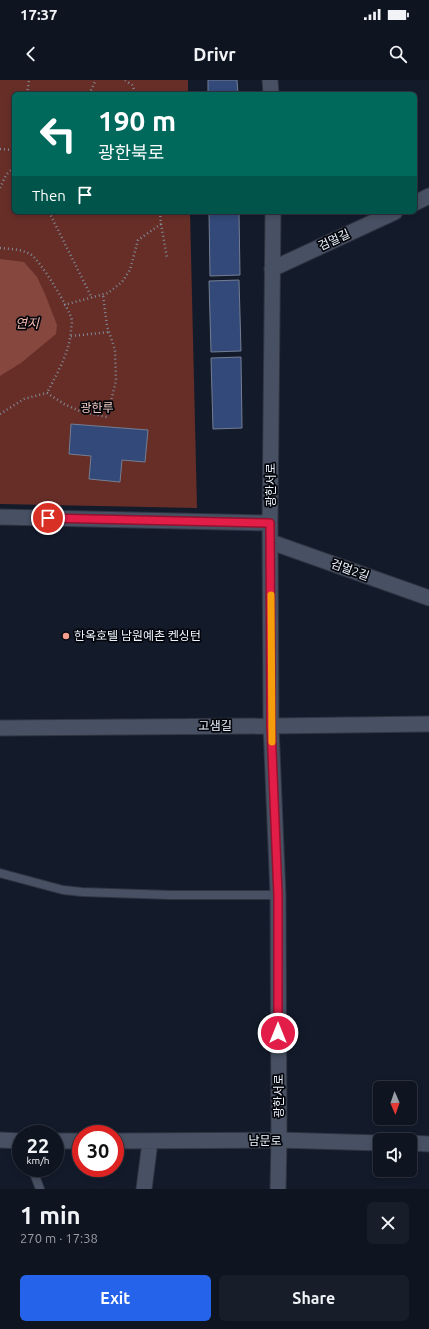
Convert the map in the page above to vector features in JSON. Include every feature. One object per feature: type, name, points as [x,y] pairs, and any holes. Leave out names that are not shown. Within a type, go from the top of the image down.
[{"type":"street","points":[[270,80],[271,92]]},
{"type":"street","points":[[417,202],[429,196]]},
{"type":"street","name":"광한서로","points":[[273,214],[270,542],[271,726],[278,895],[278,1189]]},
{"type":"street","name":"검멀길","points":[[272,268],[391,214]]},
{"type":"street","points":[[0,516],[270,523]]},
{"type":"street","name":"검멀2길","points":[[270,542],[429,598]]},
{"type":"street","name":"고샘길","points":[[0,728],[429,724]]},
{"type":"street","points":[[0,1140],[12,1141]]},
{"type":"street","name":"남문로","points":[[124,1141],[279,1140],[373,1143]]},
{"type":"street","points":[[144,1189],[150,1142]]},
{"type":"street","points":[[417,1143],[429,1144]]},
{"type":"lane","points":[[0,873],[63,890],[76,892],[170,895],[278,895]]},
{"type":"lane","points":[[35,1177],[40,1189]]},
{"type":"path","points":[[27,92],[29,80]]},
{"type":"path","points":[[90,92],[96,80]]},
{"type":"path","points":[[125,80],[132,86],[135,92]]},
{"type":"path","points":[[0,148],[12,150]]},
{"type":"path","points":[[0,188],[6,175],[12,169]]},
{"type":"path","points":[[49,214],[92,298]]},
{"type":"path","points":[[160,214],[168,258]]},
{"type":"path","points":[[64,305],[108,294],[122,282],[130,270],[138,240],[161,224]]},
{"type":"path","points":[[0,248],[20,250],[31,254],[41,264],[72,321],[71,336],[66,354],[47,393]]},
{"type":"path","points":[[0,414],[24,399],[47,393],[64,404],[82,412],[107,416],[116,381],[115,350],[109,332],[103,295]]},
{"type":"path","points":[[71,336],[109,332]]},
{"type":"green space","name":"광한루","points":[[0,80],[188,80],[188,92],[12,92],[12,214],[190,214],[197,508],[0,504]]},
{"type":"water","name":"연지","points":[[0,259],[24,262],[37,277],[57,325],[56,334],[21,363],[0,376]]},
{"type":"building","points":[[208,80],[237,80],[238,92],[208,92]]},
{"type":"building","points":[[209,214],[239,214],[240,275],[210,276]]},
{"type":"building","points":[[239,280],[241,351],[211,352],[209,281]]},
{"type":"building","points":[[241,357],[242,428],[213,429],[211,358]]},
{"type":"building","points":[[71,424],[148,430],[145,462],[122,460],[120,482],[89,479],[91,456],[69,454]]},
{"type":"slow traffic","points":[[271,595],[272,742]]},
{"type":"place","name":"한옥호텔 남원예촌 켄싱턴","points":[[66,636]]},
{"type":"route","points":[[48,518],[270,523],[271,726],[278,895],[278,1033]]}]
